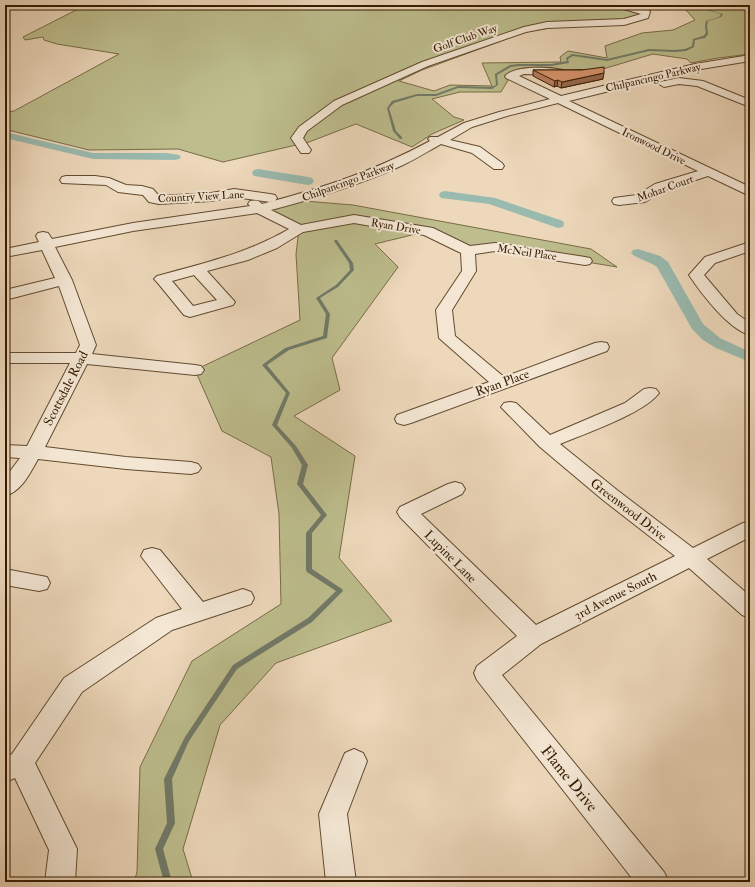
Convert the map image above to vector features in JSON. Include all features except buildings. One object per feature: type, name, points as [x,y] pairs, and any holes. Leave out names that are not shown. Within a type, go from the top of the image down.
[{"type":"street","name":"Golf Club Way","points":[[305,150],[298,138],[303,129],[338,103],[425,64],[524,30],[547,25],[624,22],[645,16],[646,12],[620,5]]},
{"type":"street","name":"Chilpancingo Parkway","points":[[256,205],[270,198],[345,178],[379,166],[434,139],[468,125],[553,98],[692,63],[750,54]]},
{"type":"street","name":"Chilpancingo Parkway","points":[[553,98],[695,67],[750,58]]},
{"type":"street","name":"Ironwood Drive","points":[[569,72],[523,71],[510,76],[750,192]]},
{"type":"street","points":[[604,100],[679,81],[699,83],[750,104]]},
{"type":"street","points":[[574,107],[589,104]]},
{"type":"street","name":"Chilpancingo Parkway","points":[[5,254],[45,240],[104,224],[256,205],[316,194],[360,179],[400,162],[434,139]]},
{"type":"street","points":[[434,139],[476,150],[498,166]]},
{"type":"street","name":"Mohar Court","points":[[619,201],[640,199],[660,187],[710,172]]},
{"type":"street","name":"Country View Lane","points":[[66,180],[95,180],[109,182],[123,189],[142,190],[148,192],[154,199],[159,200],[212,197],[234,193],[270,198]]},
{"type":"street","points":[[256,205],[299,229]]},
{"type":"street","name":"Ryan Drive","points":[[197,269],[243,257],[272,245],[299,229],[354,219],[428,231],[468,250]]},
{"type":"street","name":"Chilpancingo Parkway","points":[[5,244],[45,240]]},
{"type":"street","name":"Scottsdale Road","points":[[5,489],[15,480],[33,452],[88,345],[64,280],[45,240]]},
{"type":"street","points":[[750,246],[710,260],[696,275],[731,317],[750,330]]},
{"type":"street","name":"McNeil Place","points":[[468,250],[496,247],[585,261]]},
{"type":"street","points":[[468,250],[469,271],[444,310],[447,338],[501,383]]},
{"type":"street","points":[[5,294],[64,280]]},
{"type":"street","name":"Ryan Place","points":[[404,419],[601,347]]},
{"type":"street","points":[[5,358],[81,358],[195,370]]},
{"type":"street","points":[[547,443],[631,407],[650,393]]},
{"type":"street","name":"Greenwood Drive","points":[[510,407],[547,443],[610,495],[690,557],[750,609]]},
{"type":"street","points":[[5,451],[33,452],[126,463],[191,468]]},
{"type":"street","name":"Lupine Lane","points":[[455,489],[407,512],[533,637]]},
{"type":"street","name":"3rd Avenue South","points":[[486,673],[533,637],[750,528]]},
{"type":"street","points":[[152,556],[198,613]]},
{"type":"street","points":[[5,577],[38,583]]},
{"type":"street","points":[[60,882],[63,849],[13,766],[73,685],[164,624],[243,598]]},
{"type":"street","name":"Flame Drive","points":[[486,673],[654,882]]},
{"type":"street","points":[[341,882],[333,814],[354,761]]},
{"type":"green space","points":[[86,5],[651,5],[649,11],[639,18],[556,27],[526,32],[422,70],[399,81],[434,91],[450,85],[492,86],[482,63],[561,62],[560,57],[568,51],[607,58],[605,46],[642,33],[673,30],[695,20],[685,9],[691,5],[750,5],[750,54],[691,63],[687,59],[653,54],[603,69],[523,71],[510,77],[501,92],[460,92],[432,99],[454,117],[464,120],[432,134],[412,147],[356,124],[309,142],[223,162],[178,149],[89,150],[8,130],[5,126],[5,112],[14,111],[119,54],[57,44],[44,40],[43,37],[25,40],[23,37]]},
{"type":"green space","points":[[292,200],[353,205],[591,249],[617,267],[496,247],[468,251],[428,231],[375,244],[398,267],[332,358],[340,390],[294,416],[355,456],[339,558],[392,621],[276,663],[220,725],[183,849],[193,882],[134,882],[137,872],[140,767],[192,661],[281,604],[279,514],[271,457],[222,431],[195,370],[300,320],[296,254],[299,229],[259,209]]},
{"type":"waterway","points":[[401,138],[395,131],[388,108],[393,102],[417,95],[436,95],[458,87],[492,88],[497,85],[496,75],[510,66],[551,65],[568,62],[567,59],[572,55],[607,60],[649,50],[686,50],[693,46],[694,40],[704,37],[707,33],[707,21],[720,17],[722,14],[705,9],[703,5]]},
{"type":"waterway","points":[[5,135],[93,156],[175,157]]},
{"type":"waterway","points":[[258,173],[308,181]]},
{"type":"waterway","points":[[445,195],[491,201],[558,224]]},
{"type":"waterway","points":[[168,882],[159,849],[171,823],[168,779],[187,739],[235,667],[310,620],[340,591],[309,570],[309,533],[324,515],[300,484],[305,465],[294,447],[274,425],[288,393],[264,365],[287,349],[325,337],[328,314],[318,298],[337,286],[352,270],[351,263],[336,241]]},
{"type":"waterway","points":[[638,253],[655,259],[663,265],[697,326],[703,332],[721,345],[750,357]]}]
